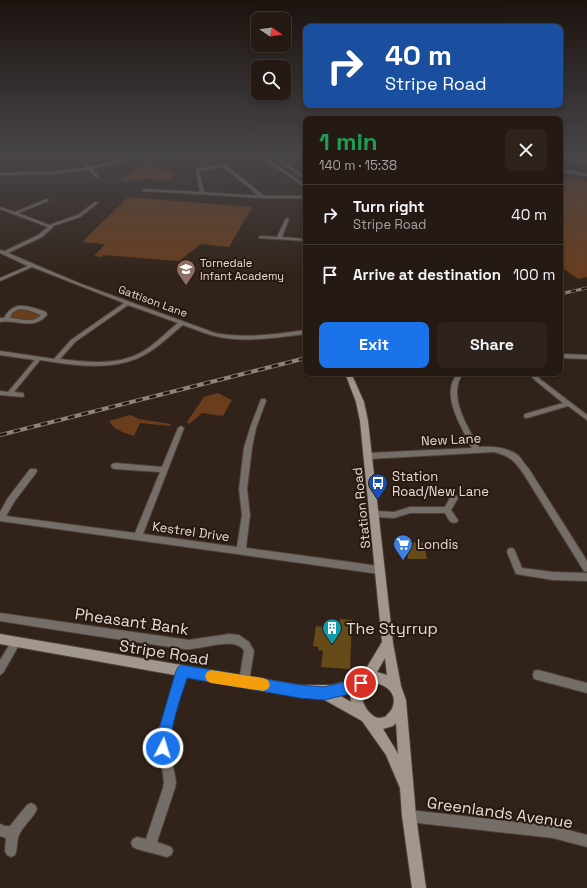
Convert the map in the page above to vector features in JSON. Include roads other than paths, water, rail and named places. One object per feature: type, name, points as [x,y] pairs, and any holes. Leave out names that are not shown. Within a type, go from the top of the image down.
[{"type":"main road","name":"Station Road","points":[[349,376],[360,402],[368,456],[388,643],[395,687]]},
{"type":"main road","name":"Stripe Road","points":[[0,639],[300,691],[324,693],[349,688],[362,682]]},
{"type":"main road","points":[[388,643],[362,682],[356,693],[356,701],[358,709],[390,751],[407,789]]},
{"type":"main road","points":[[362,682],[375,677],[390,682],[395,687],[400,702],[409,816],[419,888]]},
{"type":"main road","name":"Stripe Road","points":[[324,693],[366,718]]},
{"type":"main road","points":[[366,718],[376,723],[390,721],[398,710],[400,702]]},
{"type":"street","points":[[254,196],[303,197]]},
{"type":"street","points":[[16,214],[47,200]]},
{"type":"street","points":[[0,208],[50,226],[79,216],[96,202]]},
{"type":"street","points":[[279,238],[287,219]]},
{"type":"street","points":[[3,252],[40,236],[50,229],[50,226]]},
{"type":"street","points":[[262,236],[303,240]]},
{"type":"street","name":"Gattison Lane","points":[[3,252],[31,266],[214,334],[238,338],[260,338],[303,332]]},
{"type":"street","points":[[0,280],[31,266]]},
{"type":"street","points":[[56,360],[73,341],[128,303]]},
{"type":"street","points":[[0,320],[7,318],[32,322],[40,319],[44,313],[24,306],[14,309],[7,318]]},
{"type":"street","points":[[0,353],[102,364],[120,363],[144,353],[182,323]]},
{"type":"street","points":[[563,356],[587,357]]},
{"type":"street","points":[[9,394],[39,358]]},
{"type":"street","points":[[458,376],[454,398],[476,449]]},
{"type":"street","points":[[535,376],[587,418]]},
{"type":"street","points":[[0,393],[20,395]]},
{"type":"street","points":[[241,551],[246,515],[243,489],[248,448],[253,428],[263,401]]},
{"type":"street","points":[[527,416],[568,404]]},
{"type":"street","points":[[530,407],[537,414]]},
{"type":"street","points":[[138,537],[180,428]]},
{"type":"street","name":"New Lane","points":[[368,456],[476,449],[494,449],[510,454],[526,471],[584,556],[587,568]]},
{"type":"street","points":[[115,466],[164,470]]},
{"type":"street","points":[[0,518],[11,500],[33,472]]},
{"type":"street","points":[[446,510],[454,498]]},
{"type":"street","points":[[375,514],[394,515],[410,510],[446,510]]},
{"type":"street","points":[[446,510],[454,520]]},
{"type":"street","name":"Kestrel Drive","points":[[0,518],[380,570]]},
{"type":"street","points":[[511,552],[518,571],[553,576],[587,577]]},
{"type":"street","name":"Pheasant Bank","points":[[0,618],[189,645],[229,639],[239,640],[246,644],[249,652],[244,681]]},
{"type":"street","points":[[0,670],[16,642]]},
{"type":"street","points":[[150,846],[169,788],[170,782],[163,739],[182,671]]},
{"type":"street","points":[[538,675],[587,688]]},
{"type":"street","points":[[12,851],[13,832],[31,809]]},
{"type":"street","name":"Greenlands Avenue","points":[[409,816],[553,832],[587,841]]},
{"type":"street","points":[[0,830],[5,832],[13,832]]},
{"type":"street","points":[[137,843],[167,851]]},
{"type":"railway","points":[[563,293],[587,288]]},
{"type":"railway","points":[[0,435],[303,359]]},
{"type":"place","name":"Tornedale Infant Academy","points":[[186,286]]},
{"type":"place","name":"Station Road/New Lane","points":[[378,500]]},
{"type":"place","name":"Londis","points":[[403,561]]},
{"type":"place","name":"The Styrrup","points":[[332,645]]}]
